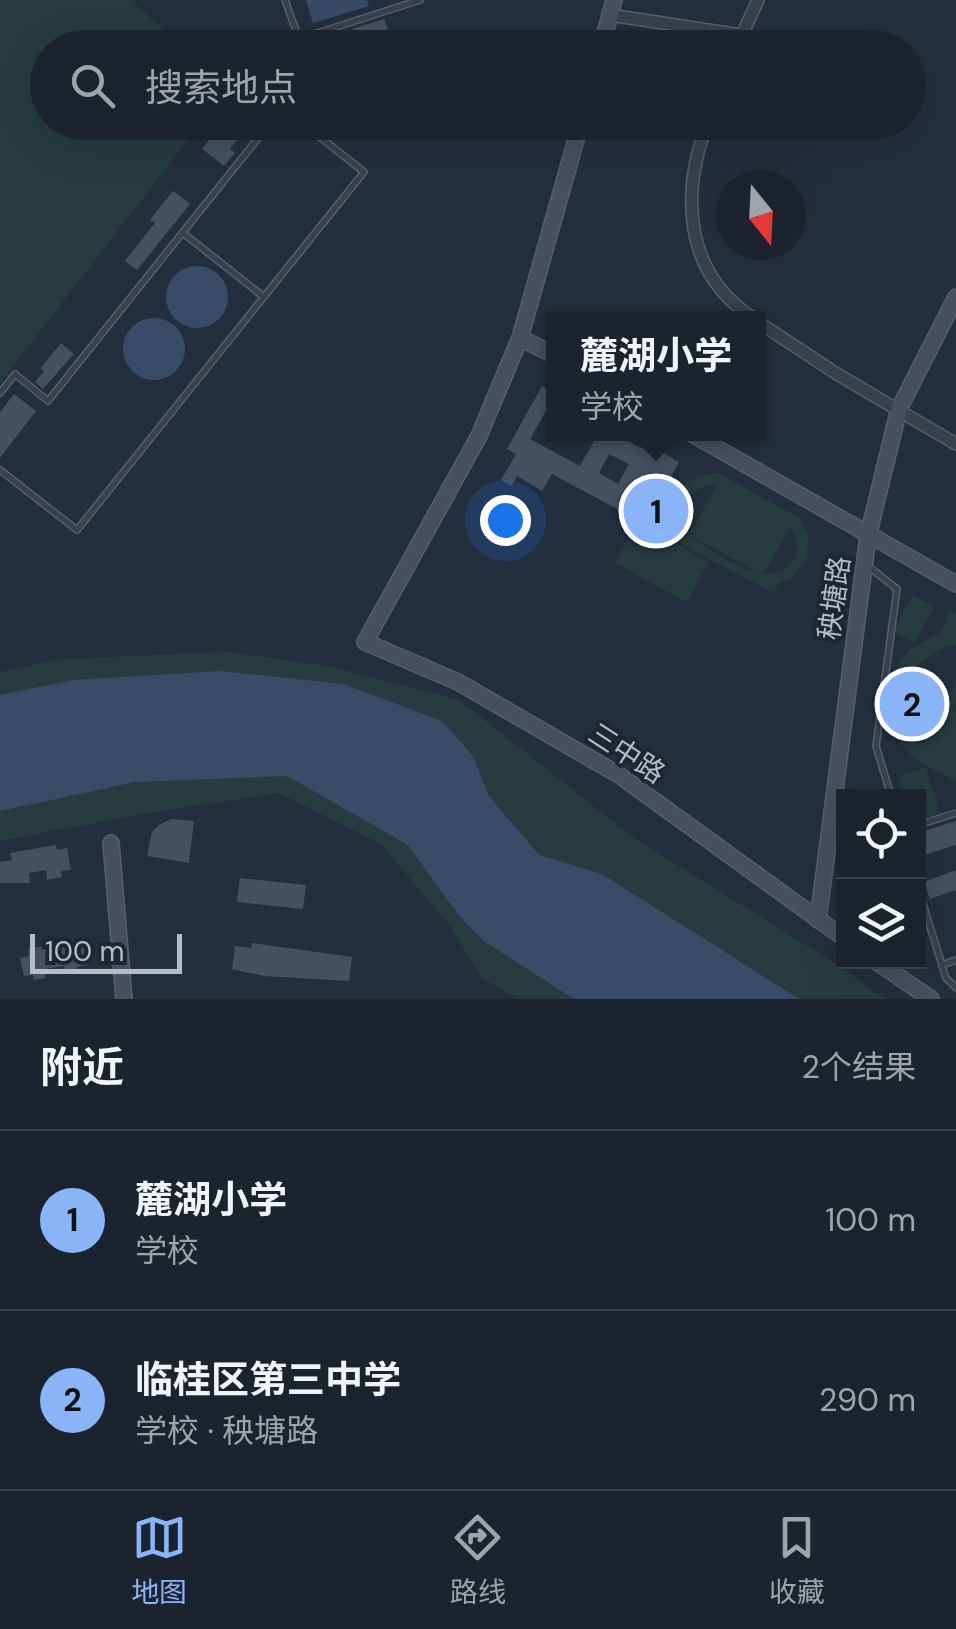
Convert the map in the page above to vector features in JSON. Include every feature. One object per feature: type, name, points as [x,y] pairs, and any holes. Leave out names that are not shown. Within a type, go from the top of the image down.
[{"type":"main road","points":[[546,351],[520,338],[576,140]]},
{"type":"main road","name":"秧塘路","points":[[818,920],[868,536],[899,409],[956,298]]},
{"type":"main road","name":"三中路","points":[[520,338],[478,436],[365,642],[458,682],[619,774],[836,932]]},
{"type":"main road","points":[[704,441],[956,584]]},
{"type":"main road","points":[[111,843],[124,999]]},
{"type":"main road","points":[[887,969],[932,999]]},
{"type":"street","points":[[743,30],[758,0]]},
{"type":"street","points":[[612,8],[696,30]]},
{"type":"street","points":[[704,140],[691,198],[694,242],[719,289],[742,311]]},
{"type":"street","points":[[766,327],[956,444]]},
{"type":"lane","points":[[285,0],[296,30]]},
{"type":"lane","points":[[324,30],[400,3],[420,0]]},
{"type":"lane","points":[[0,392],[15,374],[48,400],[257,140]]},
{"type":"lane","points":[[0,470],[76,530],[364,172],[324,140]]},
{"type":"lane","points":[[183,232],[264,297]]},
{"type":"lane","points":[[864,564],[897,589],[876,746],[889,789]]},
{"type":"lane","points":[[926,823],[956,813]]},
{"type":"lane","points":[[926,914],[946,978],[956,988]]},
{"type":"lane","points":[[942,965],[956,960]]},
{"type":"green space","points":[[0,0],[136,0],[134,3],[164,30],[30,30],[30,140],[188,140],[0,383]]},
{"type":"green space","points":[[718,473],[800,518],[808,535],[807,559],[792,578],[779,583],[774,593],[664,535],[670,523],[676,525],[673,514],[677,495],[689,482]],"holes":[[[717,486],[689,534],[684,510],[690,497],[702,488]],[[790,527],[797,541],[795,557],[787,569],[764,573]],[[691,536],[757,572],[729,561]]]},
{"type":"green space","points":[[638,522],[709,562],[687,602],[615,563]]},
{"type":"green space","points":[[913,596],[934,607],[914,643],[893,631]]},
{"type":"green space","points":[[950,612],[956,615],[956,645],[926,659],[907,684],[904,699],[911,730],[923,744],[956,683],[956,781],[909,753],[894,730],[889,703],[899,664],[911,650],[939,633]]},
{"type":"green space","points":[[229,652],[333,667],[459,700],[634,838],[836,964],[836,969],[843,969],[885,999],[518,999],[482,978],[450,926],[381,844],[279,793],[0,841],[0,672],[60,659]]},
{"type":"green space","points":[[925,767],[940,812],[926,817],[926,789],[904,789],[899,776]]},
{"type":"water","points":[[306,0],[367,0],[369,6],[313,23]]},
{"type":"water","points":[[197,266],[219,275],[228,297],[219,319],[197,328],[175,319],[166,297],[175,275]]},
{"type":"water","points":[[154,318],[176,327],[185,349],[176,371],[154,380],[132,371],[123,349],[132,327]]},
{"type":"water","points":[[221,671],[343,684],[442,721],[473,756],[489,796],[539,855],[602,874],[799,999],[574,999],[485,942],[460,917],[408,845],[287,776],[135,782],[0,811],[0,695],[73,680]]},
{"type":"building","points":[[384,19],[388,30],[352,30]]},
{"type":"building","points":[[209,140],[237,140],[230,149],[235,153],[224,166],[202,149]]},
{"type":"building","points":[[173,191],[190,204],[137,270],[125,261],[155,223],[150,220]]},
{"type":"building","points":[[61,343],[74,354],[43,389],[35,382]]},
{"type":"building","points":[[542,386],[546,388],[546,411],[530,439],[580,466],[594,441],[628,441],[641,448],[644,442],[679,462],[645,524],[552,474],[542,491],[517,476],[511,486],[501,480],[516,454],[507,449]],"holes":[[[609,454],[629,464],[618,484],[599,473]]]},
{"type":"building","points":[[14,394],[36,411],[0,458],[0,412]]},
{"type":"building","points":[[172,819],[194,821],[189,863],[147,856],[152,832]]},
{"type":"building","points":[[956,821],[956,845],[926,854],[926,830]]},
{"type":"building","points":[[56,845],[57,850],[67,848],[71,870],[61,871],[62,877],[47,880],[46,870],[29,873],[30,883],[0,883],[0,862],[12,860],[10,853]]},
{"type":"building","points":[[956,870],[956,890],[930,899],[926,881]]},
{"type":"building","points":[[240,878],[306,885],[303,909],[237,902]]},
{"type":"building","points":[[74,941],[75,947],[85,945],[88,965],[77,967],[78,972],[66,974],[64,966],[45,969],[46,978],[34,980],[33,975],[24,976],[20,958],[29,956],[28,949]]},
{"type":"building","points":[[252,943],[352,957],[349,981],[264,976],[232,969],[235,946],[251,948]]},
{"type":"place","name":"麓湖小学","points":[[656,511]]},
{"type":"place","name":"临桂区第三中学","points":[[912,704]]}]
